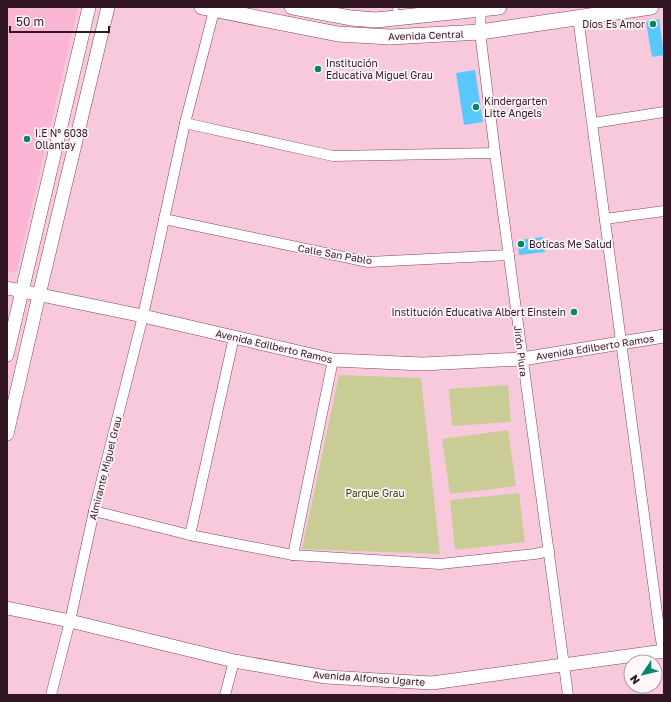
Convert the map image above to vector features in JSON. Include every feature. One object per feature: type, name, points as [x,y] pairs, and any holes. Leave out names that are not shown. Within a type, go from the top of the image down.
[{"type":"main road","name":"Avenida Central","points":[[292,7],[335,13],[351,18],[376,20],[396,12],[499,7]]},
{"type":"main road","name":"Avenida Central","points":[[210,8],[338,34],[390,37],[480,32],[651,7]]},
{"type":"street","points":[[7,355],[89,7]]},
{"type":"street","points":[[7,434],[12,390],[39,295],[108,7]]},
{"type":"street","name":"Almirante Miguel Grau","points":[[51,695],[70,621],[94,511],[143,316],[210,8]]},
{"type":"street","name":"Jirón Piura","points":[[481,8],[480,32],[495,153],[568,695]]},
{"type":"street","points":[[578,17],[663,651]]},
{"type":"street","points":[[592,123],[664,112]]},
{"type":"street","points":[[185,123],[334,156],[495,153]]},
{"type":"street","points":[[56,145],[74,151]]},
{"type":"street","points":[[605,220],[664,211]]},
{"type":"street","name":"Calle San Pablo","points":[[164,219],[368,262],[509,255]]},
{"type":"street","name":"Avenida Edilberto Ramos","points":[[7,288],[143,316],[333,360],[423,364],[522,359],[664,336]]},
{"type":"street","points":[[190,535],[234,337]]},
{"type":"street","points":[[293,555],[333,360]]},
{"type":"street","points":[[94,511],[190,535],[293,555],[440,564],[535,554],[549,551]]},
{"type":"street","name":"Avenida Alfonso Ugarte","points":[[7,608],[70,621],[234,661],[326,677],[432,683],[663,651]]},
{"type":"street","points":[[225,695],[234,661]]},
{"type":"shaded area","name":"I.E N° 6038 Ollantay","points":[[7,7],[78,7],[17,270],[14,273],[7,271]]},
{"type":"green space","name":"Parque Grau","points":[[339,375],[421,378],[440,554],[302,549]]},
{"type":"green space","points":[[508,385],[511,422],[452,426],[449,389]]},
{"type":"green space","points":[[508,430],[516,486],[450,494],[442,439]]},
{"type":"green space","points":[[519,493],[525,542],[455,550],[450,500]]},
{"type":"building","points":[[659,19],[664,55],[652,57],[646,22]]},
{"type":"building","points":[[475,70],[483,122],[464,125],[456,73]]},
{"type":"building","points":[[543,237],[545,252],[519,255],[518,240]]},
{"type":"place","name":"Dios Es Amor","points":[[653,24]]},
{"type":"place","name":"Institución Educativa Miguel Grau","points":[[318,69]]},
{"type":"place","name":"Kindergarten Litte Angels","points":[[476,107]]},
{"type":"place","name":"I.E N° 6038 Ollantay","points":[[27,139]]},
{"type":"place","name":"Boticas Me Salud","points":[[521,244]]},
{"type":"place","name":"Institución Educativa Albert Einstein","points":[[574,312]]}]
